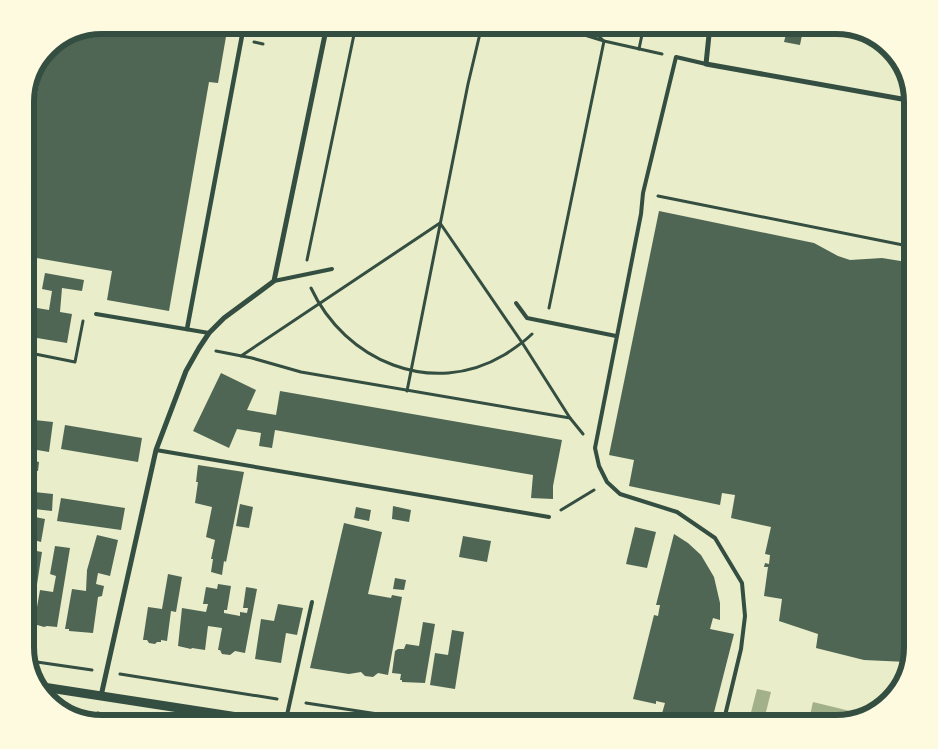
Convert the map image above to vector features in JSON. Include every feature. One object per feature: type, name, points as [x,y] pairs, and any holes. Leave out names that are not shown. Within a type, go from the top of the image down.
[{"type":"street","points":[[187,329],[242,34]]},
{"type":"street","points":[[101,696],[156,450],[186,371],[209,333],[224,318],[274,281],[325,34]]},
{"type":"street","points":[[709,34],[706,64],[904,99]]},
{"type":"street","points":[[47,688],[225,715]]},
{"type":"lane","points":[[706,64],[676,58],[643,193],[641,214],[595,448],[599,466],[607,482],[620,494],[677,512],[715,538],[742,583],[745,616],[741,650],[725,715]]},
{"type":"lane","points":[[274,281],[332,268]]},
{"type":"lane","points":[[516,303],[527,318],[616,336]]},
{"type":"lane","points":[[96,314],[209,333]]},
{"type":"lane","points":[[156,450],[549,517]]},
{"type":"lane","points":[[286,715],[312,602]]},
{"type":"path","points":[[354,34],[307,260],[306,275],[319,304],[341,332],[358,346],[385,362],[411,370],[434,373],[458,372],[479,367],[495,360],[523,344],[544,321],[550,307],[604,41]]},
{"type":"path","points":[[407,391],[480,34]]},
{"type":"path","points":[[581,34],[676,58]]},
{"type":"path","points":[[596,34],[604,41]]},
{"type":"path","points":[[639,49],[642,34]]},
{"type":"path","points":[[643,193],[904,246]]},
{"type":"path","points":[[241,356],[440,223]]},
{"type":"path","points":[[440,223],[523,344],[570,418],[595,448]]},
{"type":"path","points":[[34,354],[74,362],[86,310],[96,314]]},
{"type":"path","points":[[199,348],[241,356],[301,372],[570,418]]},
{"type":"path","points":[[549,517],[607,482]]},
{"type":"path","points":[[36,662],[383,715]]},
{"type":"shaded area","points":[[757,689],[771,692],[765,715],[750,715]]},
{"type":"shaded area","points":[[813,702],[850,711],[849,714],[810,715]]},
{"type":"building","points":[[102,34],[226,34],[218,83],[209,82],[169,311],[107,300],[112,271],[34,258],[34,110],[41,72],[45,64],[64,45],[76,39]]},
{"type":"building","points":[[786,34],[802,34],[800,45],[784,42]]},
{"type":"building","points":[[659,211],[814,243],[838,256],[850,260],[882,258],[904,262],[902,662],[864,660],[816,648],[818,634],[779,621],[782,599],[764,596],[768,567],[764,567],[765,563],[769,564],[770,555],[765,554],[771,527],[731,518],[735,495],[722,493],[720,505],[629,486],[634,460],[609,455]]},
{"type":"building","points":[[45,273],[84,280],[82,291],[62,288],[60,312],[72,314],[67,343],[34,338],[34,308],[49,310],[52,291],[42,289]]},
{"type":"building","points":[[221,373],[256,390],[247,410],[276,415],[280,391],[562,440],[553,486],[553,499],[531,498],[533,475],[275,430],[272,448],[259,446],[261,433],[237,429],[229,448],[193,431]]},
{"type":"building","points":[[34,420],[53,422],[49,452],[37,450],[35,461],[39,462],[38,471],[34,471]]},
{"type":"building","points":[[65,425],[142,438],[138,462],[61,449]]},
{"type":"building","points":[[198,465],[244,472],[222,575],[211,572],[213,559],[211,559],[215,540],[206,537],[212,507],[195,503]]},
{"type":"building","points":[[34,492],[53,494],[52,511],[34,509]]},
{"type":"building","points":[[61,498],[125,508],[121,530],[57,521]]},
{"type":"building","points":[[240,504],[253,507],[249,528],[236,526]]},
{"type":"building","points":[[393,506],[411,510],[409,522],[392,519]]},
{"type":"building","points":[[356,507],[371,510],[369,521],[354,518]]},
{"type":"building","points":[[34,517],[45,519],[41,542],[34,540]]},
{"type":"building","points":[[344,523],[382,532],[368,594],[391,598],[392,595],[402,597],[388,675],[378,673],[373,677],[365,676],[361,672],[349,674],[310,668]]},
{"type":"building","points":[[635,527],[656,532],[647,568],[626,564]]},
{"type":"building","points":[[674,534],[701,555],[714,577],[720,603],[720,620],[713,618],[710,629],[734,634],[713,715],[662,715],[665,703],[656,701],[656,704],[633,699],[654,615],[658,616],[660,605],[656,605]]},
{"type":"building","points":[[97,535],[118,540],[110,576],[98,573],[96,584],[104,586],[102,596],[98,597],[93,633],[69,631],[69,629],[65,629],[72,589],[86,591],[87,570]]},
{"type":"building","points":[[463,536],[491,541],[487,562],[459,557]]},
{"type":"building","points":[[55,546],[70,548],[57,627],[44,627],[34,624],[40,590],[53,592],[56,576],[50,574]]},
{"type":"building","points":[[34,551],[42,552],[34,604]]},
{"type":"building","points":[[168,574],[182,577],[176,612],[171,611],[167,641],[161,640],[161,642],[155,644],[149,643],[147,640],[143,640],[148,607],[162,609]]},
{"type":"building","points":[[395,578],[406,580],[404,590],[393,589]]},
{"type":"building","points":[[218,584],[231,586],[227,610],[224,610],[224,613],[240,616],[240,612],[247,613],[248,608],[243,608],[246,587],[257,589],[245,653],[235,651],[230,655],[222,654],[218,650],[222,628],[208,626],[205,650],[178,646],[182,608],[206,612],[208,604],[203,604],[206,587],[217,589]]},
{"type":"building","points":[[278,604],[303,608],[297,635],[286,633],[281,663],[255,659],[261,619],[274,621]]},
{"type":"building","points":[[423,622],[435,624],[425,683],[402,682],[400,680],[401,674],[392,673],[395,651],[404,649],[406,644],[419,646]]},
{"type":"building","points":[[452,630],[464,632],[455,689],[430,685],[435,653],[448,655]]}]
